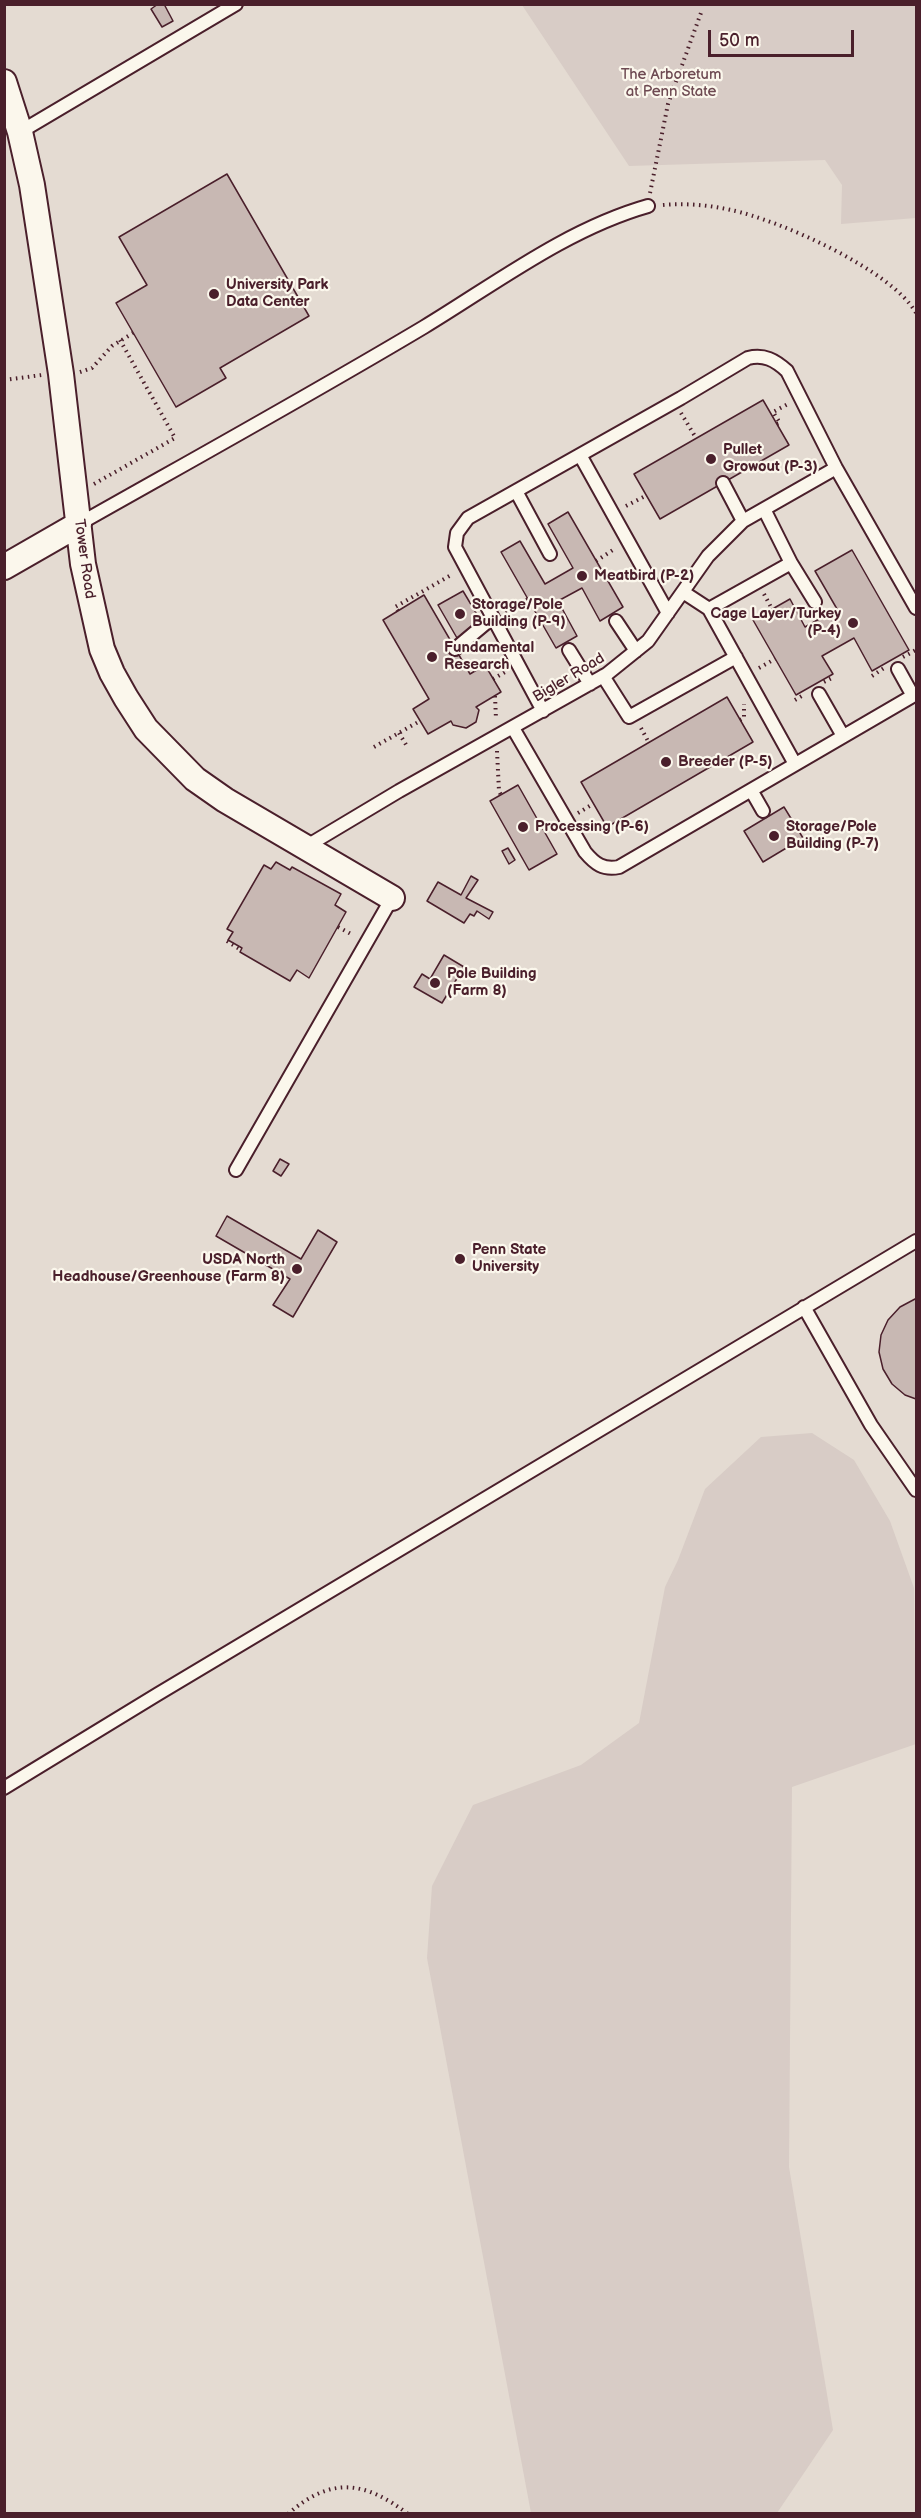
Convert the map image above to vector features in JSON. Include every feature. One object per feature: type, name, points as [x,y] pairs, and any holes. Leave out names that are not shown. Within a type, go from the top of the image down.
[{"type":"street","name":"Tower Road","points":[[4,82],[20,132],[34,196],[61,374],[83,564],[102,649],[126,698],[146,729],[171,756],[203,784],[225,800],[392,898]]},
{"type":"street","points":[[4,567],[79,524]]},
{"type":"lane","points":[[20,132],[236,4]]},
{"type":"lane","points":[[79,524],[314,391],[554,248],[624,213],[648,206]]},
{"type":"lane","points":[[543,711],[465,568],[455,547],[457,533],[468,518],[748,358],[767,357],[779,363],[787,371],[836,468],[916,608]]},
{"type":"lane","points":[[580,455],[668,613]]},
{"type":"lane","name":"Bigler Road","points":[[306,846],[399,790],[603,676],[648,641],[708,556],[743,521],[836,468]]},
{"type":"lane","points":[[723,483],[743,521]]},
{"type":"lane","points":[[516,491],[550,554]]},
{"type":"lane","points":[[764,509],[791,563],[815,602]]},
{"type":"lane","points":[[709,609],[791,563]]},
{"type":"lane","points":[[683,592],[709,609],[795,764]]},
{"type":"lane","points":[[455,649],[492,618]]},
{"type":"lane","points":[[616,621],[636,651]]},
{"type":"lane","points":[[569,650],[590,684]]},
{"type":"lane","points":[[603,676],[629,717],[736,657]]},
{"type":"lane","points":[[513,728],[585,852],[594,863],[607,869],[618,867],[915,695],[898,669]]},
{"type":"lane","points":[[819,694],[843,736]]},
{"type":"lane","points":[[751,790],[763,811]]},
{"type":"lane","points":[[236,1170],[392,898]]},
{"type":"lane","points":[[4,1788],[916,1241]]},
{"type":"lane","points":[[804,1307],[871,1425],[916,1490]]},
{"type":"path","points":[[702,10],[668,104],[652,174],[648,206],[702,205],[733,210],[784,228],[870,271],[888,283],[912,306],[916,313]]},
{"type":"path","points":[[76,373],[92,368],[102,355],[120,340],[133,333]]},
{"type":"path","points":[[91,486],[175,438],[120,340]]},
{"type":"path","points":[[4,380],[42,375]]},
{"type":"path","points":[[674,402],[696,438]]},
{"type":"path","points":[[777,424],[780,423],[773,412],[780,409]]},
{"type":"path","points":[[613,513],[646,495]]},
{"type":"path","points":[[596,561],[628,541]]},
{"type":"path","points":[[398,611],[395,607],[465,568]]},
{"type":"path","points":[[492,618],[528,599]]},
{"type":"path","points":[[872,676],[878,672]]},
{"type":"path","points":[[795,700],[803,695]]},
{"type":"path","points":[[495,696],[496,721]]},
{"type":"path","points":[[374,747],[420,721]]},
{"type":"path","points":[[399,733],[408,748]]},
{"type":"path","points":[[497,745],[501,795]]},
{"type":"path","points":[[227,941],[241,950]]},
{"type":"path","points":[[288,2514],[324,2490],[342,2486],[373,2491],[408,2514]]},
{"type":"shaded area","name":"Penn State University","points":[[5,5],[916,5],[916,2513],[5,2513]]},
{"type":"green space","name":"The Arboretum at Penn State","points":[[522,5],[916,5],[916,218],[841,224],[842,185],[825,160],[629,166]]},
{"type":"green space","points":[[812,1433],[854,1460],[890,1521],[914,1588],[916,1744],[792,1787],[789,2167],[833,2430],[777,2513],[531,2513],[427,1958],[432,1886],[473,1805],[581,1765],[639,1723],[665,1587],[678,1560],[705,1489],[761,1437]]},
{"type":"building","points":[[158,4],[164,4],[173,21],[162,27],[151,9]]},
{"type":"building","name":"University Park Data Center","points":[[227,174],[309,316],[220,368],[226,378],[176,407],[116,303],[147,285],[119,237]]},
{"type":"building","name":"Pullet Growout (P-3)","points":[[763,400],[789,445],[660,519],[634,474]]},
{"type":"building","name":"Meatbird (P-2)","points":[[568,512],[623,607],[600,621],[582,588],[558,601],[577,636],[556,648],[501,552],[520,541],[545,584],[573,568],[548,524]]},
{"type":"building","name":"Cage Layer/Turkey (P-4)","points":[[852,550],[909,650],[872,671],[854,638],[822,656],[833,674],[796,695],[753,620],[790,599],[805,627],[837,609],[815,571]]},
{"type":"building","name":"Storage/Pole Building (P-9)","points":[[463,591],[482,623],[457,638],[438,605]]},
{"type":"building","name":"Fundamental Research","points":[[424,595],[470,674],[485,665],[501,692],[476,707],[479,710],[476,722],[466,728],[453,725],[451,721],[428,734],[413,709],[429,699],[383,620]]},
{"type":"building","name":"Breeder (P-5)","points":[[727,697],[753,742],[607,827],[581,782]]},
{"type":"building","name":"Processing (P-6)","points":[[518,785],[557,854],[529,870],[490,801]]},
{"type":"building","name":"Storage/Pole Building (P-7)","points":[[784,807],[803,838],[763,862],[744,831]]},
{"type":"building","points":[[508,848],[515,860],[509,864],[502,851]]},
{"type":"building","points":[[276,862],[290,870],[292,867],[341,894],[335,905],[346,912],[309,978],[297,970],[290,981],[240,952],[242,948],[228,940],[233,932],[227,929],[264,865],[271,869]]},
{"type":"building","points":[[471,876],[478,880],[466,898],[493,912],[489,919],[477,911],[474,916],[470,914],[464,923],[427,901],[438,882],[461,895]]},
{"type":"building","name":"Pole Building (Farm 8)","points":[[444,955],[464,967],[442,1003],[414,987],[422,974],[430,979]]},
{"type":"building","points":[[280,1159],[289,1164],[281,1176],[273,1171]]},
{"type":"building","name":"USDA North Headhouse/Greenhouse (Farm 8)","points":[[227,1216],[301,1259],[318,1230],[337,1242],[293,1317],[273,1305],[290,1279],[216,1236]]},
{"type":"building","points":[[916,1299],[916,1399],[905,1395],[892,1384],[883,1369],[879,1352],[881,1335],[888,1320],[900,1307]]},
{"type":"place","name":"University Park Data Center","points":[[214,294]]},
{"type":"place","name":"Pullet Growout (P-3)","points":[[711,459]]},
{"type":"place","name":"Meatbird (P-2)","points":[[582,576]]},
{"type":"place","name":"Storage/Pole Building (P-9)","points":[[460,614]]},
{"type":"place","name":"Cage Layer/Turkey (P-4)","points":[[853,623]]},
{"type":"place","name":"Fundamental Research","points":[[432,657]]},
{"type":"place","name":"Breeder (P-5)","points":[[666,762]]},
{"type":"place","name":"Processing (P-6)","points":[[523,827]]},
{"type":"place","name":"Storage/Pole Building (P-7)","points":[[774,836]]},
{"type":"place","name":"Pole Building (Farm 8)","points":[[435,983]]},
{"type":"place","name":"Penn State University","points":[[460,1259]]},
{"type":"place","name":"USDA North Headhouse/Greenhouse (Farm 8)","points":[[297,1269]]}]
